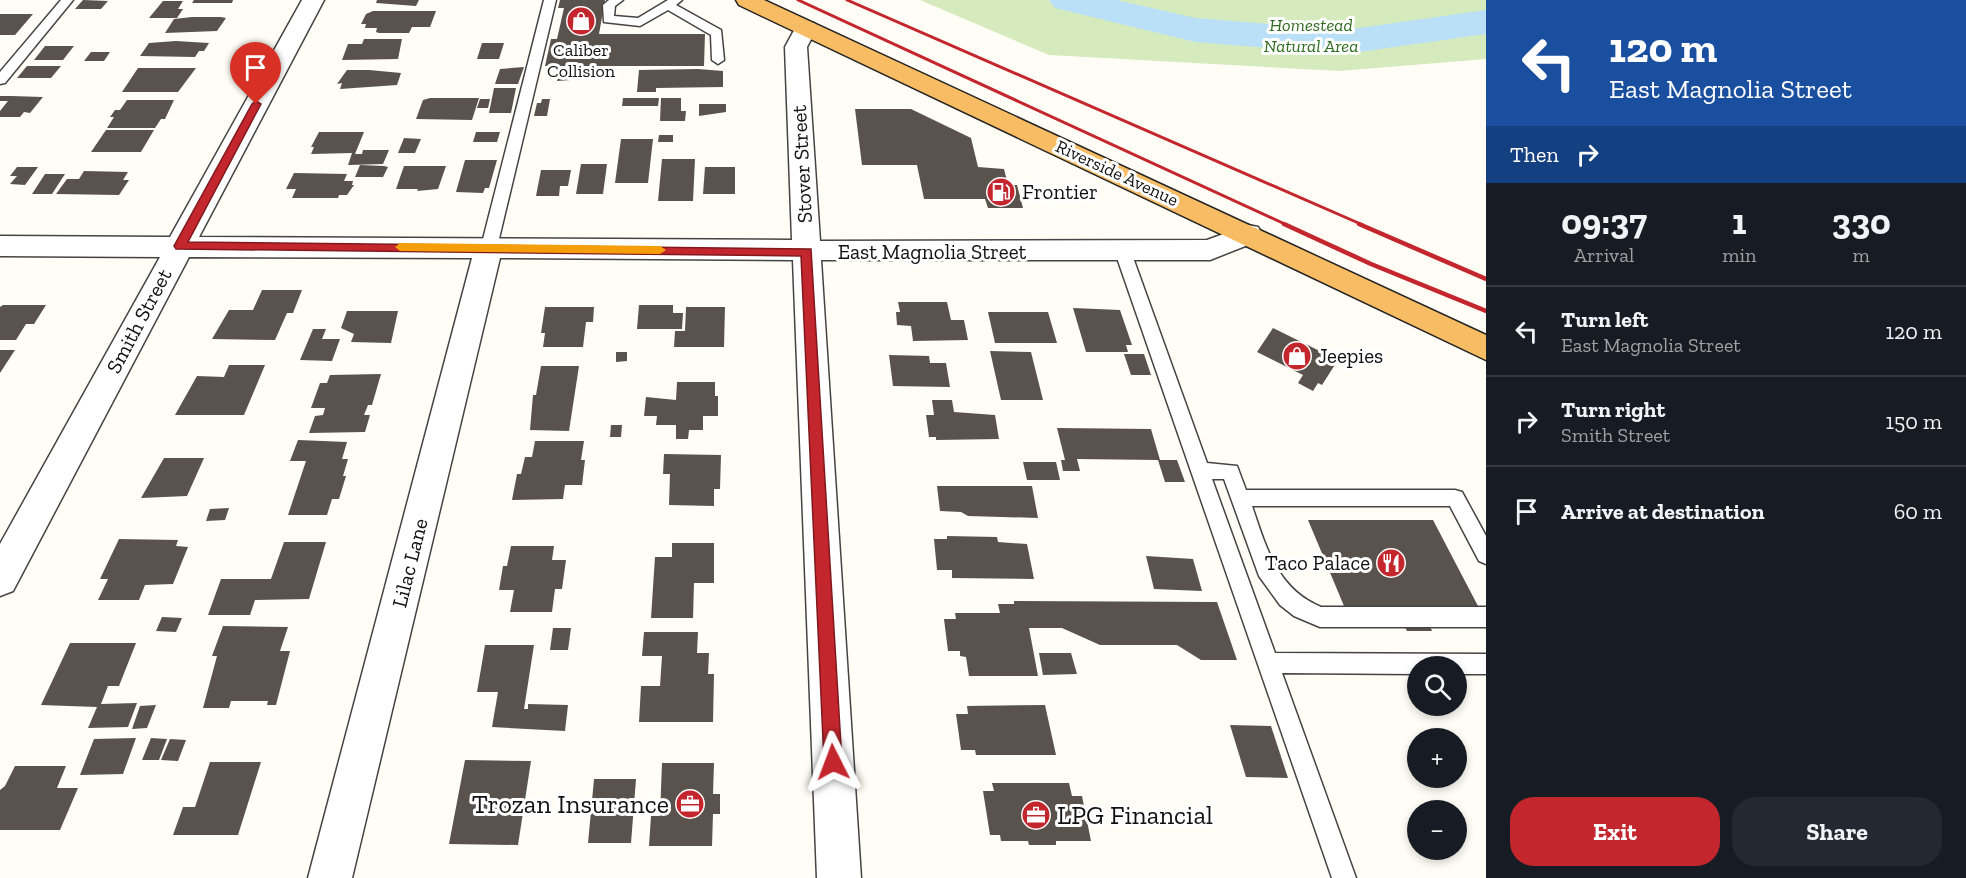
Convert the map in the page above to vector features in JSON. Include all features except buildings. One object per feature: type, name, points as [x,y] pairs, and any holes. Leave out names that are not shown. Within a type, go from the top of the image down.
[{"type":"highway","name":"Riverside Avenue","points":[[747,0],[1486,348]]},
{"type":"street","name":"Smith Street","points":[[0,579],[313,0]]},
{"type":"street","name":"Stover Street","points":[[806,28],[796,47],[839,878]]},
{"type":"street","name":"East Magnolia Street","points":[[0,246],[1123,252],[1210,250],[1248,234]]},
{"type":"street","name":"Lilac Lane","points":[[330,878],[489,247]]},
{"type":"lane","points":[[0,80],[67,0]]},
{"type":"lane","points":[[489,247],[550,0]]},
{"type":"lane","points":[[617,0],[609,5],[608,19],[640,22],[673,3],[717,33],[718,60]]},
{"type":"lane","points":[[1123,252],[1344,878]]},
{"type":"lane","points":[[1202,471],[1230,471],[1270,581],[1284,598],[1304,612],[1320,616],[1486,618]]},
{"type":"lane","points":[[1240,498],[1455,498],[1486,555]]},
{"type":"lane","points":[[1269,663],[1486,664]]},
{"type":"green space","name":"Homestead Natural Area","points":[[920,0],[1486,0],[1486,59],[1339,71],[1049,55]]},
{"type":"waterway","points":[[1068,0],[1195,30],[1345,42],[1486,22]]},
{"type":"railway","points":[[798,0],[1287,225]]},
{"type":"railway","points":[[847,0],[1363,225]]},
{"type":"railway","points":[[1284,224],[1371,264],[1486,311]]},
{"type":"railway","points":[[1359,224],[1486,279]]},
{"type":"slow traffic","points":[[400,247],[660,250]]},
{"type":"place","name":"Caliber Collision","points":[[581,21]]},
{"type":"place","name":"Frontier","points":[[1001,192]]},
{"type":"place","name":"Jeepies","points":[[1297,356]]},
{"type":"place","name":"Taco Palace","points":[[1391,563]]},
{"type":"place","name":"Trozan Insurance","points":[[690,804]]},
{"type":"place","name":"LPG Financial","points":[[1036,815]]},
{"type":"route","points":[[256,104],[180,246],[489,247],[807,252],[833,762]]}]
